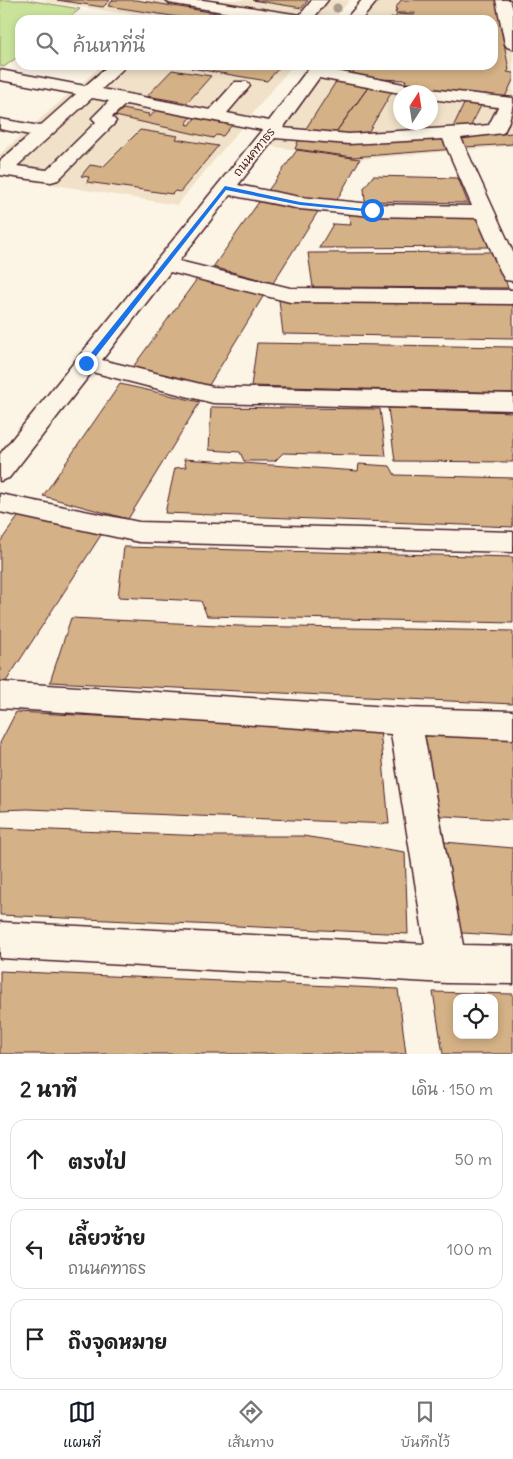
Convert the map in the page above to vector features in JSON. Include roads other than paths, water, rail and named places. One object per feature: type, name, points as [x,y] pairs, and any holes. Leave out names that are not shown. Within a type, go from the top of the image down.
[{"type":"street","points":[[174,0],[271,15]]},
{"type":"street","points":[[307,15],[320,0]]},
{"type":"street","points":[[357,15],[370,0]]},
{"type":"street","points":[[504,0],[513,44]]},
{"type":"street","points":[[1,169],[114,70]]},
{"type":"street","name":"ถนนคฑาธร","points":[[0,472],[272,130],[317,70]]},
{"type":"street","points":[[323,70],[393,86]]},
{"type":"street","points":[[0,75],[216,115],[272,130],[349,139],[450,134],[497,129],[497,119],[503,110],[513,103],[438,95]]},
{"type":"street","points":[[216,115],[241,86]]},
{"type":"street","points":[[1,169],[51,176],[107,121],[101,118],[123,97]]},
{"type":"street","points":[[0,124],[45,132]]},
{"type":"street","points":[[450,134],[513,275]]},
{"type":"street","points":[[225,188],[300,204],[372,210],[484,212]]},
{"type":"street","points":[[164,264],[290,295],[513,297]]},
{"type":"street","points":[[86,363],[213,395],[513,402]]},
{"type":"street","points":[[0,503],[139,532],[513,542]]},
{"type":"street","points":[[0,695],[405,721],[513,725]]},
{"type":"street","points":[[405,721],[446,964]]},
{"type":"street","points":[[0,940],[446,964],[513,965]]}]
